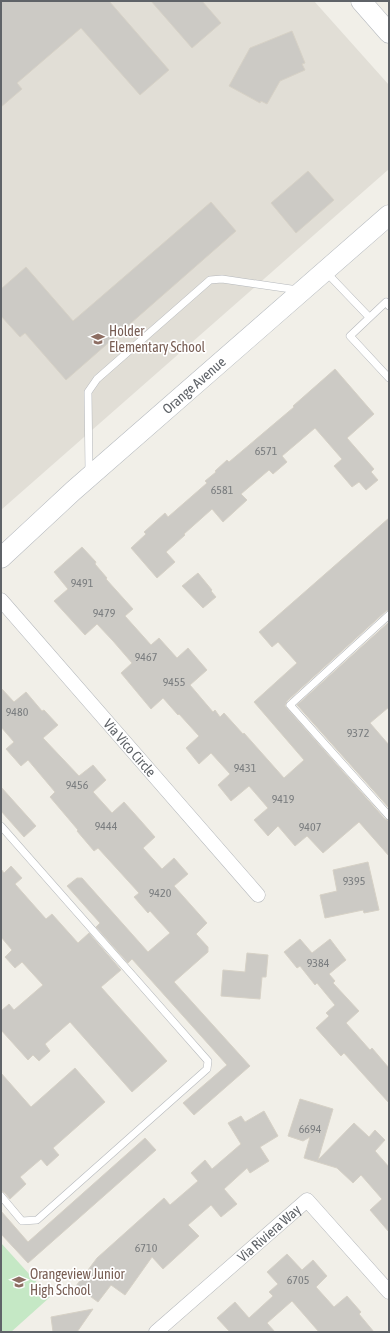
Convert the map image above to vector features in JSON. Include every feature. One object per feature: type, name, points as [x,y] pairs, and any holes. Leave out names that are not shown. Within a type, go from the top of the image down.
[{"type":"main road","points":[[361,1],[389,33]]},
{"type":"main road","name":"Orange Avenue","points":[[1,558],[90,477],[389,215]]},
{"type":"street","name":"Via Vico Circle","points":[[1,600],[258,895]]},
{"type":"street","name":"Via Riviera Way","points":[[156,1332],[307,1200],[389,1292]]},
{"type":"lane","points":[[325,271],[369,317]]},
{"type":"lane","points":[[90,477],[88,392],[97,379],[210,280],[222,279],[303,291]]},
{"type":"lane","points":[[389,306],[386,302],[350,336],[389,378]]},
{"type":"lane","points":[[389,615],[290,705],[389,816]]},
{"type":"lane","points":[[1,826],[208,1061],[207,1069],[37,1220],[22,1221],[1,1196]]},
{"type":"shaded area","name":"Holder Elementary School","points":[[1,1],[314,1],[389,85],[389,169],[1,510]]},
{"type":"green space","name":"Orangeview Junior High School","points":[[1,1243],[50,1297],[11,1332],[1,1332]]},
{"type":"building","points":[[1,1],[109,1],[169,70],[140,95],[81,28],[17,83],[22,89],[1,107]]},
{"type":"building","points":[[151,1],[202,1],[221,23],[192,48]]},
{"type":"building","points":[[292,31],[305,63],[302,64],[305,70],[280,81],[267,104],[261,101],[260,103],[229,86],[250,48]]},
{"type":"building","points":[[308,171],[334,200],[296,233],[271,203]]},
{"type":"building","points":[[211,202],[236,231],[66,380],[25,333],[20,337],[1,316],[1,289],[26,267],[73,321]]},
{"type":"building","points":[[335,369],[374,414],[347,438],[374,469],[371,472],[378,480],[366,490],[359,482],[352,487],[334,466],[342,459],[315,428],[282,456],[287,462],[273,474],[269,470],[241,494],[247,500],[223,522],[212,509],[184,534],[185,535],[166,552],[175,562],[157,578],[131,548],[146,534],[144,532],[165,513],[168,517],[207,483],[205,481],[227,460],[229,462],[294,407],[293,406]]},
{"type":"building","points":[[389,518],[389,610],[386,611],[287,701],[285,706],[385,819],[389,821],[389,856],[359,822],[323,853],[307,836],[295,846],[278,826],[268,836],[254,820],[268,808],[249,786],[231,801],[218,785],[230,774],[211,753],[199,764],[186,748],[199,736],[163,698],[151,709],[121,673],[132,663],[113,641],[97,624],[85,635],[54,601],[68,589],[54,572],[82,547],[96,562],[95,564],[107,578],[106,579],[133,609],[125,616],[151,645],[159,638],[177,658],[188,648],[207,670],[190,685],[213,712],[215,710],[220,717],[224,713],[284,778],[304,760],[254,702],[297,663],[278,642],[272,647],[259,632]]},
{"type":"building","points":[[198,573],[216,597],[203,608],[182,586]]},
{"type":"building","points":[[389,622],[389,707],[370,723],[389,745],[389,808],[297,705]]},
{"type":"building","points":[[1,688],[14,702],[26,692],[42,711],[44,710],[58,725],[43,738],[79,776],[93,765],[106,780],[93,792],[112,813],[124,802],[155,837],[143,848],[162,869],[174,858],[188,874],[174,886],[207,923],[196,934],[208,947],[208,952],[174,982],[250,1066],[194,1115],[183,1103],[227,1065],[132,959],[128,963],[96,927],[100,923],[67,886],[77,878],[82,878],[148,952],[170,933],[150,911],[148,913],[134,897],[139,893],[98,848],[94,851],[77,831],[78,830],[50,797],[55,792],[28,760],[21,766],[6,749],[14,742],[1,727]]},
{"type":"building","points":[[1,787],[36,826],[24,837],[1,811]]},
{"type":"building","points":[[368,862],[379,910],[364,913],[363,910],[325,918],[320,895],[337,891],[333,870]]},
{"type":"building","points":[[11,866],[22,878],[15,884],[46,919],[52,914],[78,943],[89,933],[121,970],[101,987],[167,1061],[132,1092],[70,1022],[45,1044],[50,1051],[39,1061],[33,1055],[28,1060],[1,1030],[1,1011],[9,1004],[14,1010],[43,985],[22,962],[15,968],[5,957],[12,950],[1,937],[1,869],[4,873]]},
{"type":"building","points":[[300,939],[312,953],[330,939],[346,960],[329,974],[335,981],[333,983],[359,1011],[346,1023],[370,1050],[372,1048],[389,1068],[389,1103],[344,1053],[341,1056],[316,1028],[329,1016],[326,1013],[335,1005],[317,983],[315,985],[300,966],[297,968],[284,952]]},
{"type":"building","points":[[247,953],[268,955],[266,977],[262,977],[260,999],[221,996],[223,970],[245,972]]},
{"type":"building","points":[[75,1068],[105,1102],[53,1148],[59,1155],[47,1166],[41,1159],[20,1177],[26,1184],[10,1199],[1,1191],[1,1073],[31,1107]]},
{"type":"building","points":[[300,1099],[333,1109],[318,1160],[354,1123],[369,1137],[375,1130],[385,1140],[375,1151],[389,1167],[389,1232],[370,1210],[382,1199],[361,1175],[353,1183],[337,1168],[304,1158],[310,1137],[303,1141],[288,1136]]},
{"type":"building","points":[[264,1111],[278,1136],[260,1147],[269,1161],[250,1173],[247,1168],[224,1189],[237,1204],[221,1217],[211,1205],[188,1225],[199,1236],[163,1269],[152,1257],[125,1295],[111,1285],[98,1302],[76,1286],[97,1258],[164,1198],[170,1205],[198,1181],[191,1173],[205,1160],[212,1169],[241,1144],[228,1123],[241,1116],[245,1122]]},
{"type":"building","points":[[145,1138],[156,1150],[28,1263],[1,1234],[1,1211],[28,1242]]},
{"type":"building","points":[[287,1254],[302,1270],[313,1260],[327,1276],[316,1287],[334,1307],[347,1296],[361,1312],[359,1314],[374,1332],[319,1332],[292,1301],[267,1323],[275,1332],[230,1332],[217,1318],[235,1302],[249,1318],[273,1296],[269,1292],[278,1284],[267,1272]]},
{"type":"building","points":[[93,1309],[77,1332],[53,1332],[51,1317]]},
{"type":"place","name":"Holder Elementary School","points":[[98,339]]},
{"type":"place","name":"Orangeview Junior High School","points":[[19,1282]]}]
